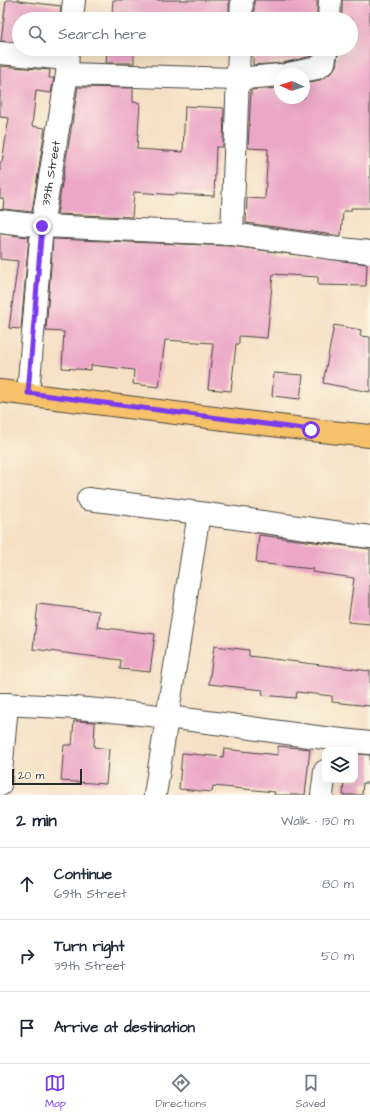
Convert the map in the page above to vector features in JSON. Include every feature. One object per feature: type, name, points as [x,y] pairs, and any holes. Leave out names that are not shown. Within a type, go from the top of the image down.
[{"type":"main road","points":[[0,391],[28,393],[311,430],[370,436]]},
{"type":"street","points":[[73,12],[74,0]]},
{"type":"street","points":[[241,12],[242,0]]},
{"type":"street","points":[[329,12],[330,0]]},
{"type":"street","points":[[0,53],[12,54]]},
{"type":"street","points":[[25,56],[236,79],[274,76]]},
{"type":"street","points":[[232,234],[238,56]]},
{"type":"street","points":[[310,69],[317,68],[324,63],[326,56]]},
{"type":"street","name":"39th Street","points":[[28,393],[42,226],[67,61]]},
{"type":"street","points":[[0,221],[42,226],[232,234],[370,252]]},
{"type":"street","points":[[88,499],[370,537]]},
{"type":"street","points":[[155,795],[199,513]]},
{"type":"street","points":[[0,785],[4,704],[42,705],[167,717],[329,745],[370,743]]},
{"type":"street","points":[[322,795],[324,783]]},
{"type":"building","points":[[6,0],[19,0],[61,6],[61,12],[12,12],[12,42],[1,41]]},
{"type":"building","points":[[113,0],[229,0],[229,12],[112,12]]},
{"type":"building","points":[[254,0],[317,0],[317,12],[254,12]]},
{"type":"building","points":[[342,0],[370,0],[370,208],[351,208],[351,211],[343,211],[341,236],[246,223],[247,198],[265,199],[268,149],[248,148],[251,90],[274,88],[274,104],[310,104],[310,82],[320,80],[331,73],[336,66],[338,56],[358,56],[358,12],[342,12]]},
{"type":"building","points":[[106,56],[134,56],[134,63],[106,63]]},
{"type":"building","points":[[253,56],[312,56],[283,63],[253,65]]},
{"type":"building","points":[[0,66],[50,70],[49,78],[54,78],[51,93],[36,91],[32,126],[45,128],[32,212],[3,209],[4,199],[0,198],[0,162],[2,162],[9,118],[0,117]]},
{"type":"building","points":[[78,87],[133,88],[133,102],[140,103],[137,149],[183,152],[185,106],[224,108],[223,147],[216,147],[214,196],[134,192],[132,217],[57,214]]},
{"type":"building","points":[[0,234],[29,237],[21,329],[9,328],[18,261],[0,259]]},
{"type":"building","points":[[53,239],[231,246],[367,264],[366,286],[318,285],[318,277],[273,274],[267,338],[239,336],[239,344],[236,344],[231,391],[208,389],[213,343],[165,340],[159,387],[133,384],[134,370],[91,365],[91,370],[62,368],[64,332],[46,331]]},
{"type":"building","points":[[334,325],[361,330],[360,336],[370,337],[370,392],[323,383]]},
{"type":"building","points":[[274,373],[303,375],[300,399],[272,396]]},
{"type":"building","points":[[259,535],[370,549],[370,624],[348,622],[354,578],[312,572],[313,569],[256,563]]},
{"type":"building","points":[[38,604],[99,611],[97,627],[155,634],[150,672],[120,669],[121,660],[33,649]]},
{"type":"building","points":[[214,646],[249,650],[249,656],[370,671],[370,706],[332,702],[332,696],[297,692],[296,698],[262,695],[263,690],[209,684]]},
{"type":"building","points":[[74,721],[95,722],[94,747],[109,749],[106,784],[61,781],[64,745],[72,745]]},
{"type":"building","points":[[278,746],[310,749],[305,795],[274,795],[275,792],[213,786],[212,792],[179,789],[182,753],[223,757],[224,749],[278,755]]},
{"type":"building","points":[[358,754],[370,755],[370,783],[363,783],[362,795],[343,795],[344,783],[358,783]]},
{"type":"route","points":[[42,226],[28,393],[311,430]]}]
